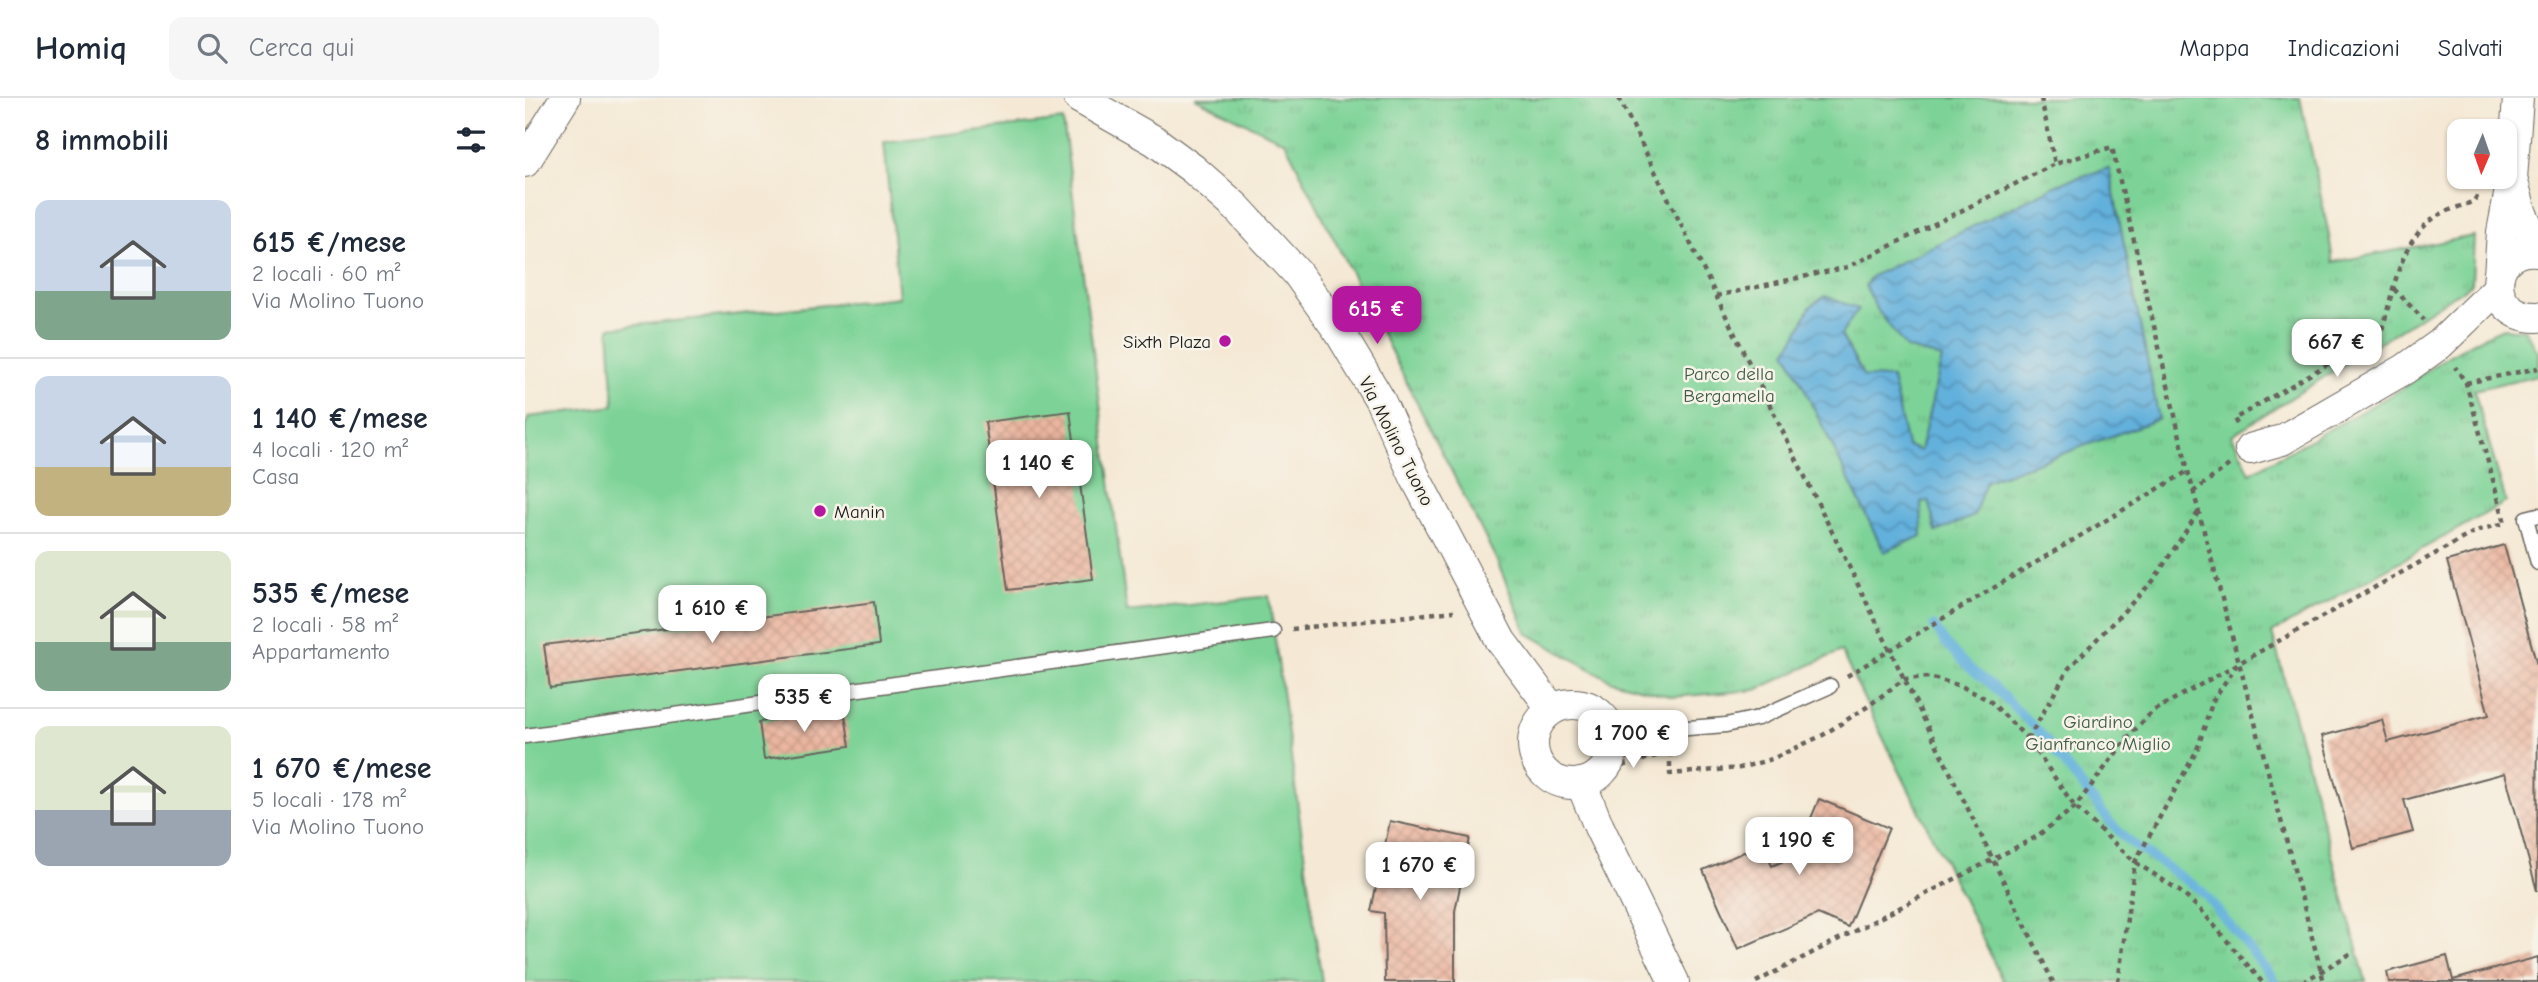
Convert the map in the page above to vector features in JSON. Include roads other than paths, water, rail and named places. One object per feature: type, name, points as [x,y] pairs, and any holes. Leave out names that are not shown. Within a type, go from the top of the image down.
[{"type":"street","points":[[525,162],[565,98]]},
{"type":"street","name":"Via Molino Tuono","points":[[1079,98],[1155,141],[1193,169],[1236,206],[1297,273],[1340,333],[1380,400],[1415,477],[1501,641],[1552,709]]},
{"type":"street","points":[[2516,119],[2518,98]]},
{"type":"street","points":[[2510,189],[2502,232],[2499,281],[2506,306],[2532,320]]},
{"type":"street","points":[[2440,344],[2499,281],[2511,257],[2520,252],[2538,249],[2522,214],[2515,189]]},
{"type":"street","points":[[2250,449],[2282,440],[2405,369],[2440,344],[2495,319],[2532,320]]},
{"type":"street","points":[[1593,786],[1556,780],[1538,764],[1532,739],[1536,727],[1552,709],[1576,704],[1589,706],[1607,723],[1612,734],[1610,760],[1603,771],[1593,779],[1599,827],[1674,982]]},
{"type":"lane","points":[[2538,515],[2526,518],[2538,563]]},
{"type":"lane","points":[[525,736],[1273,631]]},
{"type":"lane","points":[[1612,734],[1737,723],[1758,718],[1830,686]]},
{"type":"water","points":[[2109,168],[2159,419],[1986,481],[1974,516],[1936,532],[1929,501],[1921,502],[1922,536],[1884,552],[1786,351],[1810,307],[1825,296],[1858,309],[1841,335],[1864,377],[1892,378],[1907,446],[1920,451],[1942,358],[1906,348],[1876,308],[1865,286],[1872,276],[2063,182]]},
{"type":"waterway","points":[[1934,626],[1947,645],[1968,667],[1993,686],[2042,735],[2128,841],[2202,891],[2276,982]]},
{"type":"place","name":"Sixth Plaza","points":[[1225,341]]},
{"type":"place","name":"Manin","points":[[820,511]]},
{"type":"park label","name":"Parco della Bergamella","points":[[1729,384]]},
{"type":"park label","name":"Giardino Gianfranco Miglio","points":[[2098,732]]}]
